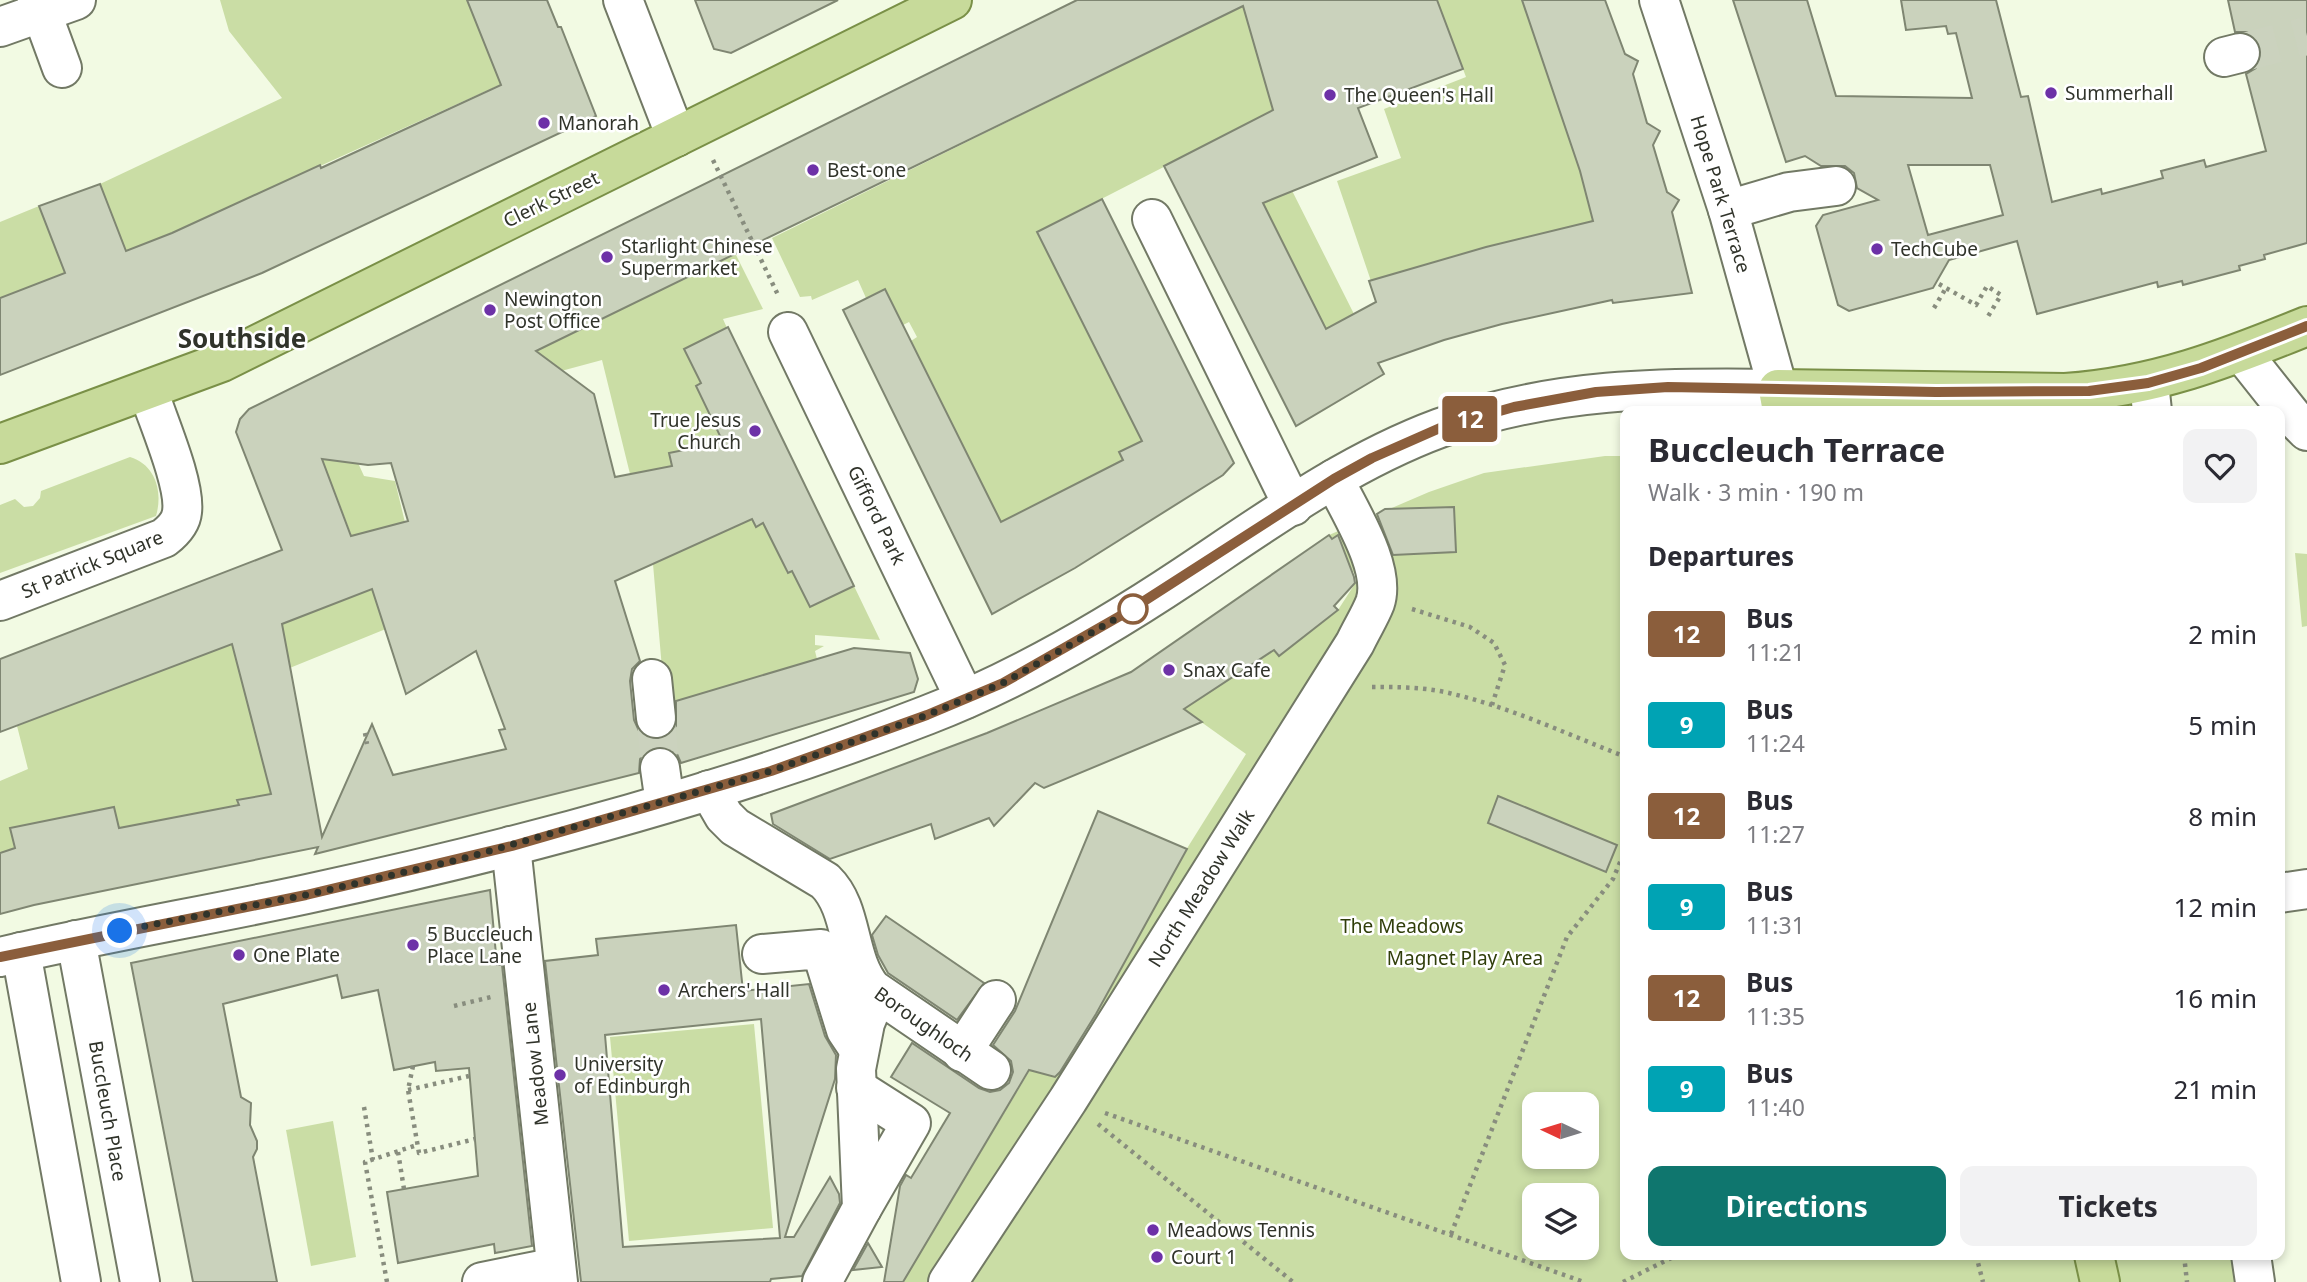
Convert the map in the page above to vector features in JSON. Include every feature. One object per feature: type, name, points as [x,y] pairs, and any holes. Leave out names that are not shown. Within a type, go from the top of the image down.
[{"type":"main road","name":"Clerk Street","points":[[148,390],[222,362],[952,0]]},
{"type":"main road","points":[[1780,400],[2065,393],[2150,397],[2242,353],[2307,326]]},
{"type":"main road","points":[[0,444],[148,390]]},
{"type":"main road","points":[[2095,1260],[2100,1282]]},
{"type":"street","points":[[623,0],[676,136]]},
{"type":"street","name":"Hope Park Terrace","points":[[1659,0],[1728,211],[1780,400]]},
{"type":"street","points":[[0,27],[52,4],[62,68]]},
{"type":"street","points":[[1728,211],[1789,191],[1836,186]]},
{"type":"street","points":[[1152,219],[1293,506]]},
{"type":"street","name":"Gifford Park","points":[[788,332],[965,699]]},
{"type":"street","points":[[2242,353],[2284,406]]},
{"type":"street","points":[[81,1282],[10,954],[306,895],[512,846],[663,785],[709,790],[792,764],[1003,683],[1127,612],[1334,479],[1372,458],[1440,428],[1539,401],[1596,392],[1668,387],[1780,400]]},
{"type":"street","name":"St Patrick Square","points":[[0,601],[164,538],[177,525],[182,514],[181,494],[148,390]]},
{"type":"street","points":[[2285,407],[2307,431]]},
{"type":"street","name":"North Meadow Walk","points":[[948,1282],[1068,1100],[1355,643],[1376,601],[1378,582],[1373,561],[1334,479]]},
{"type":"street","points":[[652,679],[656,718]]},
{"type":"street","name":"Boroughloch","points":[[709,790],[724,816],[735,827],[825,881],[832,888],[839,902],[861,974],[877,993],[976,1061],[996,1000]]},
{"type":"street","name":"Meadow Lane","points":[[512,846],[557,1274]]},
{"type":"street","points":[[2285,892],[2307,889]]},
{"type":"street","name":"Buccleuch Place","points":[[76,940],[140,1282]]},
{"type":"street","points":[[762,954],[821,949],[846,1030],[858,1048]]},
{"type":"street","points":[[862,1208],[856,1088],[858,1048],[864,1023],[877,993]]},
{"type":"street","points":[[822,1282],[911,1123],[856,1088]]},
{"type":"street","points":[[2252,1260],[2255,1282]]},
{"type":"street","points":[[482,1282],[557,1274]]},
{"type":"path","points":[[720,177],[782,303],[788,332]]},
{"type":"path","points":[[1939,284],[1976,305],[1987,286],[2001,295],[1987,318]]},
{"type":"path","points":[[1934,308],[1946,288]]},
{"type":"path","points":[[1376,601],[1400,605],[1470,627],[1494,643],[1505,664],[1492,705]]},
{"type":"path","points":[[1326,688],[1406,687],[1451,693],[1492,705],[1620,755]]},
{"type":"path","points":[[365,733],[368,744]]},
{"type":"path","points":[[1451,1234],[1567,937],[1613,878],[1620,862]]},
{"type":"path","points":[[413,1066],[408,1090],[419,1153],[475,1139]]},
{"type":"path","points":[[408,1090],[469,1076]]},
{"type":"path","points":[[1068,1100],[1584,1282]]},
{"type":"path","points":[[1068,1100],[1189,1195],[1293,1282]]},
{"type":"path","points":[[364,1107],[373,1160]]},
{"type":"path","points":[[387,1282],[365,1162],[417,1145]]},
{"type":"path","points":[[398,1152],[404,1189]]},
{"type":"path","points":[[1623,1282],[1667,1260]]},
{"type":"path","points":[[1977,1260],[1983,1282]]},
{"type":"path","points":[[2185,1260],[2187,1282]]},
{"type":"green space","points":[[220,0],[467,0],[489,56],[506,82],[320,166],[128,258],[100,184],[282,98],[229,31]]},
{"type":"green space","points":[[1437,0],[1522,0],[1580,171],[1593,223],[1486,247],[1371,281],[1337,181],[1401,158],[1384,109],[1466,77]]},
{"type":"green space","points":[[1243,6],[1273,110],[1256,119],[1354,314],[1300,342],[1228,134],[1037,232],[1138,433],[1156,434],[1123,460],[1040,502],[1004,550],[999,518],[911,341],[917,337],[909,322],[903,325],[885,289],[866,298],[858,280],[812,300],[811,296],[800,297],[772,238]]},
{"type":"green space","points":[[39,206],[68,280],[0,298],[0,222]]},
{"type":"green space","points":[[735,253],[763,309],[723,319],[727,328],[684,349],[701,383],[696,386],[726,435],[701,447],[669,453],[672,466],[630,474],[602,360],[513,384],[504,367]]},
{"type":"green space","points":[[347,439],[364,476],[395,481],[409,539],[435,609],[243,687],[271,794],[238,800],[239,805],[119,828],[113,807],[10,828],[15,848],[0,853],[0,781],[28,769],[17,726],[372,589],[333,487],[314,456]]},
{"type":"green space","name":"The Meadows","points":[[1620,456],[1620,1260],[2234,1260],[2236,1282],[903,1282],[1030,1070],[1054,1077],[1071,1061],[1186,850],[1246,754],[1183,709],[1274,649],[1279,656],[1338,610],[1358,579],[1329,535],[1429,492],[1484,473]]},
{"type":"green space","points":[[130,457],[146,466],[155,480],[159,498],[156,516],[0,573],[0,505],[15,499],[24,507],[33,506],[40,498],[41,491]]},
{"type":"green space","points":[[752,519],[757,526],[768,521],[787,573],[792,571],[810,607],[854,586],[880,640],[815,635],[815,645],[824,646],[815,651],[817,659],[666,715],[653,564]]},
{"type":"green space","points":[[2295,553],[2307,554],[2307,626],[2302,627]]},
{"type":"green space","points":[[754,1024],[773,1228],[629,1241],[610,1037]]},
{"type":"green space","points":[[333,1121],[356,1257],[311,1266],[286,1130]]},
{"type":"building","points":[[467,0],[547,0],[558,27],[561,27],[596,116],[262,273],[0,375],[0,298],[65,273],[39,206],[100,184],[126,251],[172,233],[320,165],[321,168],[501,85]]},
{"type":"building","points":[[695,0],[838,0],[731,53],[714,49]]},
{"type":"building","points":[[1077,0],[1437,0],[1463,69],[1358,108],[1377,157],[1263,203],[1326,329],[1376,302],[1369,281],[1486,247],[1593,221],[1580,171],[1522,0],[1605,0],[1625,54],[1638,61],[1633,74],[1647,123],[1660,131],[1653,145],[1667,192],[1679,200],[1672,212],[1692,293],[1613,303],[1612,300],[1502,324],[1444,340],[1378,363],[1384,374],[1296,426],[1164,166],[1273,110],[1243,6],[536,351],[594,394],[615,477],[672,466],[669,453],[723,442],[696,386],[701,383],[684,349],[728,327],[854,586],[810,607],[792,571],[788,573],[763,523],[756,527],[752,519],[615,581],[640,661],[632,669],[630,681],[634,720],[646,738],[658,740],[668,736],[676,726],[676,701],[854,648],[910,653],[918,679],[914,692],[681,763],[677,754],[669,748],[656,747],[646,751],[640,759],[639,773],[315,854],[318,847],[0,914],[0,853],[15,848],[10,828],[114,807],[119,828],[239,805],[237,800],[271,794],[232,644],[0,732],[0,659],[282,550],[236,432],[240,419],[249,409]],"holes":[[[322,459],[368,465],[391,463],[408,521],[351,536]],[[372,589],[406,694],[476,651],[505,729],[499,730],[506,749],[393,775],[372,724],[322,837],[282,624]]]},
{"type":"building","points":[[1733,0],[1807,0],[1836,96],[1972,98],[1956,33],[1948,34],[1946,26],[1906,30],[1901,0],[1996,0],[2021,97],[2028,96],[2052,202],[2101,189],[2102,194],[2163,178],[2161,171],[2204,160],[2206,167],[2266,151],[2246,74],[2256,68],[2261,58],[2261,48],[2255,37],[2247,32],[2235,32],[2228,0],[2307,0],[2307,243],[2264,255],[2265,259],[2239,266],[2240,270],[2183,285],[2182,281],[2158,287],[2157,282],[2037,314],[2017,241],[1949,260],[1933,288],[1849,311],[1838,305],[1816,226],[1823,215],[1878,200],[1857,188],[1854,173],[1845,166],[1821,166],[1805,156],[1786,162]],"holes":[[[1908,165],[1990,165],[2003,215],[1928,235]]]},
{"type":"building","points":[[1102,199],[1234,463],[1223,475],[1075,568],[992,614],[843,310],[885,289],[1001,522],[1123,460],[1119,452],[1142,441],[1037,232]]},
{"type":"building","points":[[1454,507],[1456,552],[1393,555],[1377,514],[1385,509]]},
{"type":"building","points":[[1329,535],[1332,539],[1338,535],[1355,583],[1334,606],[1338,610],[1279,656],[1274,650],[1184,709],[1202,722],[1044,788],[1035,783],[994,826],[989,818],[935,839],[931,824],[830,859],[773,824],[771,814],[987,733],[1131,672]]},
{"type":"building","points":[[1498,796],[1617,845],[1606,872],[1488,823]]},
{"type":"building","points":[[1098,811],[1187,849],[1096,1014],[1060,1072],[1055,1077],[1029,1070],[903,1282],[884,1282],[900,1186],[906,1175],[911,1178],[950,1113],[891,1077],[912,1043],[979,1088],[990,1092],[1000,1090],[1009,1083],[1013,1072],[1011,1061],[993,1045],[1015,1011]]},
{"type":"building","points":[[490,890],[497,965],[502,965],[532,1246],[495,1253],[494,1244],[398,1263],[387,1192],[478,1176],[469,1068],[436,1071],[435,1062],[394,1070],[378,990],[342,998],[337,975],[223,1004],[241,1097],[251,1103],[250,1125],[257,1141],[253,1157],[277,1282],[193,1282],[131,963]]},
{"type":"building","points":[[886,916],[984,983],[957,1020],[888,973],[878,955],[872,935]]},
{"type":"building","points":[[736,925],[743,991],[809,984],[825,1036],[836,1055],[835,1079],[785,1237],[794,1237],[830,1177],[839,1194],[840,1203],[802,1276],[771,1279],[770,1282],[581,1282],[545,961],[598,955],[596,939]],"holes":[[[761,1019],[780,1238],[623,1247],[605,1035]]]},
{"type":"building","points":[[868,1243],[882,1267],[853,1270]]},
{"type":"tunnel","points":[[2240,53],[2307,36]]},
{"type":"tunnel","points":[[656,718],[660,768]]},
{"type":"bus line","name":"12","points":[[0,957],[306,895],[512,846],[771,771],[927,715],[1003,683],[1127,612],[1334,479],[1372,458],[1440,428],[1480,416],[1551,399],[1596,392],[1668,387],[2065,393],[2112,389],[2148,383],[2201,368],[2307,326]]},
{"type":"place","name":"Summerhall","points":[[2051,93]]},
{"type":"place","name":"The Queen's Hall","points":[[1330,95]]},
{"type":"place","name":"Manorah","points":[[544,123]]},
{"type":"place","name":"Best-one","points":[[813,170]]},
{"type":"place","name":"TechCube","points":[[1877,249]]},
{"type":"place","name":"Starlight Chinese Supermarket","points":[[607,257]]},
{"type":"place","name":"Newington Post Office","points":[[490,310]]},
{"type":"place","name":"True Jesus Church","points":[[755,431]]},
{"type":"place","name":"Snax Cafe","points":[[1169,670]]},
{"type":"place","name":"5 Buccleuch Place Lane","points":[[413,945]]},
{"type":"place","name":"One Plate","points":[[239,955]]},
{"type":"place","name":"Archers' Hall","points":[[664,990]]},
{"type":"place","name":"University of Edinburgh","points":[[560,1075]]},
{"type":"place","name":"Meadows Tennis","points":[[1153,1230]]},
{"type":"place","name":"Court 1","points":[[1157,1257]]},
{"type":"district","name":"Southside","points":[[242,338]]},
{"type":"route","points":[[120,931],[306,895],[461,859],[771,771],[927,715],[1003,683],[1133,609]]},
{"type":"park label","name":"Magnet Play Area","points":[[1465,958]]}]
